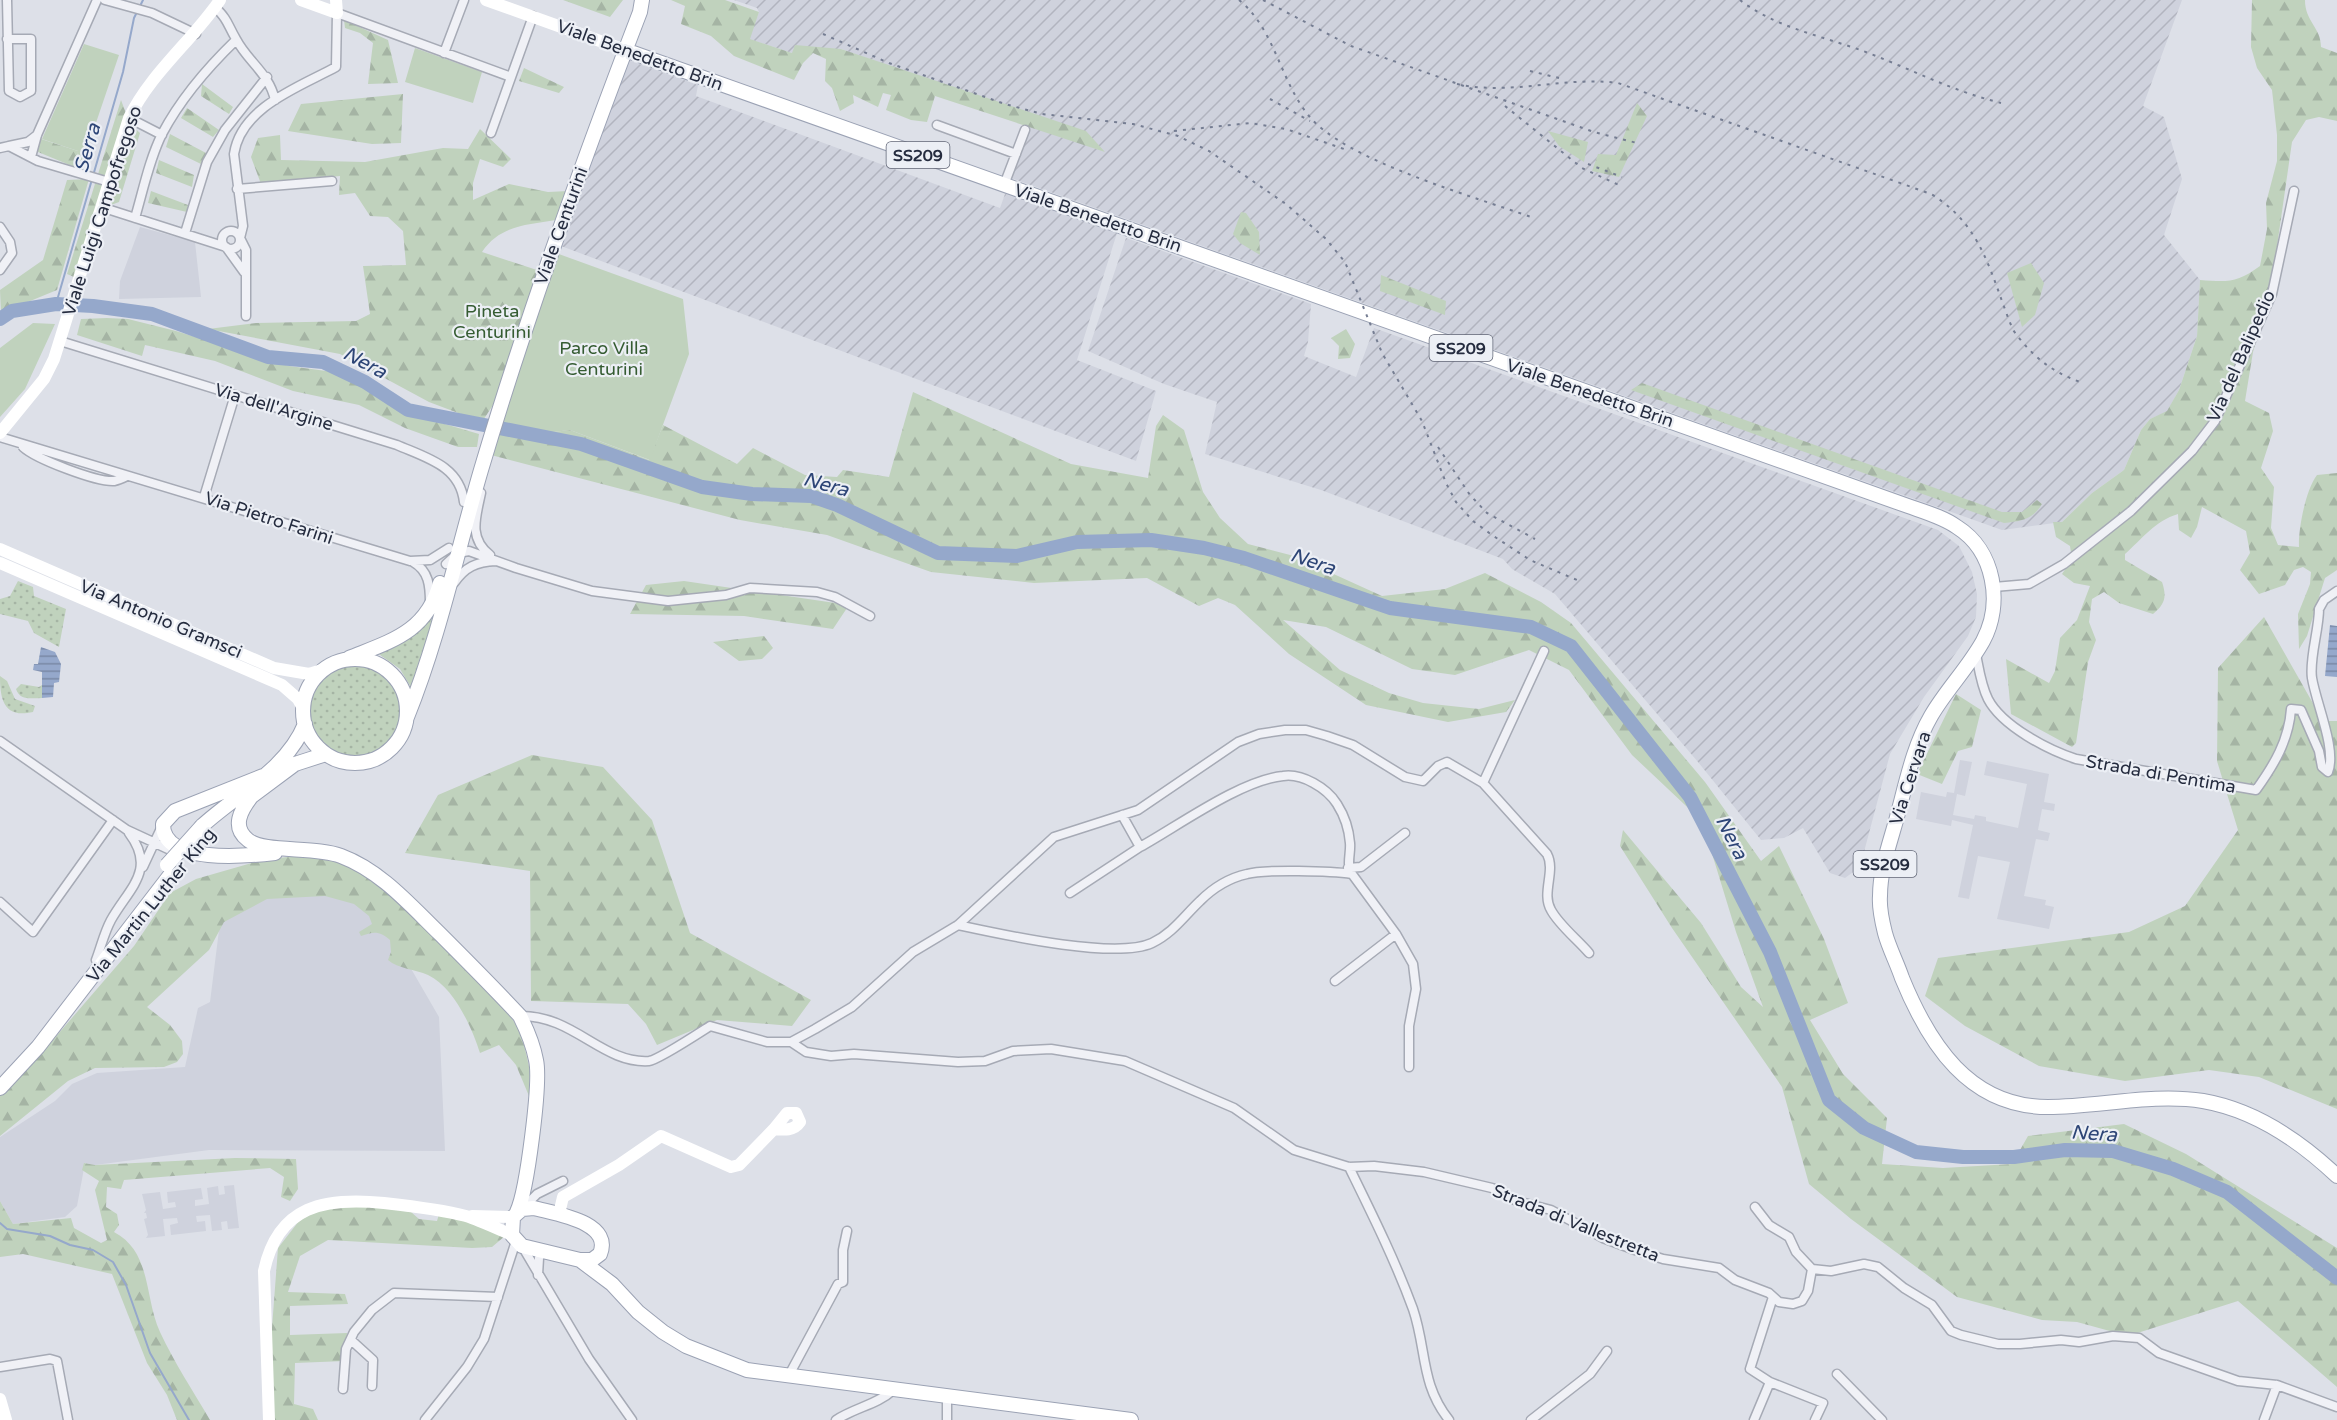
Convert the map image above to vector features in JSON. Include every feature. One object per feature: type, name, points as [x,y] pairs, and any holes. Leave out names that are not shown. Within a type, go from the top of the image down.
[{"type":"main road","name":"Viale Centurini","points":[[407,717],[454,550],[546,266],[642,0]]},
{"type":"main road","name":"Viale Benedetto Brin","points":[[625,51],[1710,436]]},
{"type":"main road","name":"Via Cervara","points":[[1710,436],[1918,509],[1958,527],[1970,537],[1986,560],[1994,586],[1992,617],[1976,653],[1930,717],[1918,745],[1886,857],[1880,895],[1886,936],[1909,995],[1934,1041],[1970,1082],[1996,1098],[2018,1105],[2047,1107],[2169,1099],[2206,1101],[2226,1106],[2267,1123],[2298,1142],[2337,1176]]},
{"type":"main road","name":"Viale Centurini","points":[[341,661],[403,635],[436,610],[446,564],[454,550],[464,502],[481,472]]},
{"type":"main road","points":[[341,661],[366,661],[389,672],[403,693],[407,717],[400,736],[380,757],[352,763],[326,754],[313,741],[305,724],[303,708],[306,693],[325,669],[341,661]]},
{"type":"main road","name":"Via Martin Luther King","points":[[0,1076],[32,1042],[96,960],[205,829],[292,750],[305,724]]},
{"type":"main road","name":"Via Martin Luther King","points":[[205,829],[303,759],[326,754]]},
{"type":"main road","points":[[263,776],[175,811],[163,824],[166,839],[173,845],[223,857],[278,852],[340,855]]},
{"type":"main road","points":[[251,797],[241,810],[238,819],[242,835],[248,841],[262,847],[312,849],[340,855],[366,868],[405,899],[520,1016],[531,1039],[537,1062],[537,1096],[530,1200],[515,1214],[517,1241],[580,1260],[592,1260],[600,1254],[603,1248]]},
{"type":"main road","name":"Via Martin Luther King","points":[[0,1088],[38,1047],[171,868]]},
{"type":"main road","points":[[530,1200],[598,1232],[612,1284]]},
{"type":"main road","points":[[580,1260],[612,1284],[638,1312],[686,1346],[747,1370],[1131,1420]]},
{"type":"street","points":[[7,0],[7,39],[9,91],[20,97],[31,91],[31,39],[7,39]]},
{"type":"street","points":[[31,157],[37,135],[97,0]]},
{"type":"street","points":[[105,0],[152,13],[196,34]]},
{"type":"street","points":[[302,0],[336,6],[444,53],[511,77]]},
{"type":"street","points":[[444,53],[464,0]]},
{"type":"street","name":"Viale Benedetto Brin","points":[[486,0],[625,51]]},
{"type":"street","points":[[218,4],[229,20],[236,40],[267,77],[275,100]]},
{"type":"street","name":"Viale Luigi Campofregoso","points":[[0,435],[45,379],[61,338],[101,207],[104,180],[141,93],[196,34],[218,4]]},
{"type":"street","points":[[101,207],[226,247],[236,248],[243,226],[237,189],[236,143],[244,128],[275,100],[336,67],[336,6]]},
{"type":"street","points":[[491,133],[533,16]]},
{"type":"street","points":[[135,218],[162,135],[205,70],[236,40]]},
{"type":"street","points":[[184,233],[207,162],[225,130],[267,77]]},
{"type":"street","points":[[260,86],[267,88],[275,100]]},
{"type":"street","points":[[129,118],[162,135]]},
{"type":"street","points":[[937,125],[1016,154]]},
{"type":"street","points":[[1004,185],[1024,130]]},
{"type":"street","points":[[4,147],[28,142],[37,135]]},
{"type":"street","points":[[4,147],[104,180]]},
{"type":"street","points":[[237,189],[332,181]]},
{"type":"street","name":"Via del Balipedio","points":[[1994,586],[2029,585],[2064,564],[2131,511],[2193,451],[2215,421],[2272,294],[2294,191]]},
{"type":"street","points":[[239,210],[223,241],[244,272]]},
{"type":"street","points":[[0,227],[10,242],[12,253],[0,270]]},
{"type":"street","points":[[203,239],[228,233],[237,234],[240,238],[246,250],[244,272],[246,316]]},
{"type":"street","name":"Via dell'Argine","points":[[61,338],[397,445],[433,460],[457,477],[462,488],[464,502]]},
{"type":"street","points":[[204,497],[235,395]]},
{"type":"street","name":"Via Pietro Farini","points":[[0,435],[21,444],[39,459],[89,475],[112,481],[127,476],[204,497],[410,561],[430,560],[454,550]]},
{"type":"street","points":[[481,472],[481,491],[474,531],[483,549],[497,561]]},
{"type":"street","name":"Via Antonio Gramsci","points":[[0,549],[274,668],[309,674],[325,669]]},
{"type":"street","points":[[454,550],[469,551],[592,591],[621,596],[684,600],[726,595],[750,588],[773,587],[818,592],[835,597],[870,616]]},
{"type":"street","points":[[410,561],[424,571],[436,610]]},
{"type":"street","points":[[436,610],[462,571],[473,564],[497,561]]},
{"type":"street","name":"Via Antonio Gramsci","points":[[0,564],[282,685],[298,699],[303,708]]},
{"type":"street","name":"Strada di Pentima","points":[[1976,653],[1983,687],[1996,712],[2054,751],[2076,759],[2256,790],[2268,774],[2289,732],[2291,709],[2301,710],[2319,751],[2322,767],[2328,772],[2332,766],[2331,738],[2311,676],[2319,609],[2324,600],[2337,591]]},
{"type":"street","points":[[1483,783],[1544,651]]},
{"type":"street","points":[[520,1016],[539,1016],[559,1022],[610,1052],[627,1058],[651,1061],[710,1026],[767,1042],[791,1042],[852,1007],[913,952],[958,925],[1054,837],[1122,815],[1155,800],[1238,742],[1259,734],[1285,730],[1306,730],[1353,745],[1374,756],[1393,771],[1415,781],[1423,781],[1438,766],[1447,762],[1483,783],[1547,854],[1551,861],[1548,896],[1550,909],[1588,953]]},
{"type":"street","points":[[0,741],[112,820],[152,844],[203,861],[223,861],[256,855]]},
{"type":"street","points":[[1070,893],[1140,847],[1241,790],[1266,778],[1285,775],[1306,779],[1324,790],[1337,803],[1345,821],[1350,844],[1350,871],[1396,934],[1413,964],[1416,989],[1409,1026],[1409,1067]]},
{"type":"street","points":[[1122,815],[1140,847]]},
{"type":"street","points":[[0,902],[33,932],[112,820]]},
{"type":"street","points":[[96,960],[111,920],[141,872],[163,824]]},
{"type":"street","points":[[128,830],[137,844],[141,857],[141,872]]},
{"type":"street","points":[[958,925],[1054,944],[1119,948],[1151,944],[1174,929],[1200,901],[1221,883],[1248,873],[1350,871],[1361,867],[1405,833]]},
{"type":"street","points":[[1335,981],[1396,934]]},
{"type":"street","name":"Strada di Vallestretta","points":[[791,1042],[806,1052],[831,1056],[854,1054],[958,1062],[985,1060],[1013,1051],[1051,1049],[1125,1061],[1234,1108],[1294,1150],[1349,1167],[1374,1166],[1424,1172],[1492,1188],[1517,1201],[1551,1210],[1603,1238],[1635,1250],[1663,1259],[1719,1268],[1735,1280],[1761,1288],[1779,1302],[1793,1304],[1802,1301],[1808,1291],[1812,1269]]},
{"type":"street","points":[[559,1214],[563,1197],[619,1165],[661,1136],[731,1167],[740,1166],[774,1129]]},
{"type":"street","points":[[1349,1167],[1394,1258],[1424,1347],[1426,1376],[1431,1392],[1449,1420]]},
{"type":"street","points":[[530,1200],[563,1181]]},
{"type":"street","points":[[269,1420],[264,1271],[270,1248],[287,1223],[310,1208],[346,1201],[410,1206],[470,1217],[515,1214]]},
{"type":"street","points":[[1755,1207],[1768,1225],[1789,1237],[1796,1252],[1812,1269],[1832,1271],[1863,1264],[1878,1267],[1904,1288],[1932,1305],[1952,1331],[1961,1335],[1998,1344],[2061,1340],[2079,1342],[2128,1336],[2139,1338],[2159,1353],[2238,1381],[2277,1385],[2337,1407]]},
{"type":"street","points":[[470,1217],[517,1241],[589,1359],[630,1419]]},
{"type":"street","points":[[788,1377],[838,1284],[843,1282],[845,1276],[843,1251],[847,1231]]},
{"type":"street","points":[[425,1420],[467,1367],[484,1339],[517,1241]]},
{"type":"street","points":[[538,1275],[539,1258],[543,1250]]},
{"type":"street","points":[[343,1389],[346,1349],[372,1310],[394,1293],[498,1297]]},
{"type":"street","points":[[1773,1297],[1750,1369],[1770,1382],[1823,1403],[1815,1420]]},
{"type":"street","points":[[351,1340],[373,1360],[372,1386]]},
{"type":"street","points":[[1531,1420],[1590,1374],[1606,1351]]},
{"type":"street","points":[[0,1367],[50,1359],[57,1361],[68,1420]]},
{"type":"street","points":[[1837,1374],[1882,1420]]},
{"type":"street","points":[[1754,1420],[1770,1382]]},
{"type":"street","points":[[2264,1420],[2277,1385]]},
{"type":"street","points":[[837,1420],[857,1407],[884,1398],[892,1390]]},
{"type":"street","points":[[946,1420],[947,1397]]},
{"type":"street","points":[[1,1403],[6,1420]]},
{"type":"shaded area","points":[[734,0],[2182,0],[2143,106],[2164,117],[2182,179],[2164,235],[2200,280],[2197,336],[2179,390],[2167,412],[2150,419],[2141,430],[2124,470],[2092,493],[2062,522],[2002,530],[1011,178],[1033,117],[841,49],[792,53],[749,39],[759,12],[757,8]]},
{"type":"shaded area","points":[[628,60],[698,85],[696,96],[1000,208],[1005,194],[1117,233],[1077,360],[1156,391],[1136,461],[561,246]]},
{"type":"shaded area","points":[[140,227],[195,242],[201,297],[119,299],[120,281]]},
{"type":"shaded area","points":[[1126,238],[1311,304],[1308,342],[1304,356],[1356,377],[1374,328],[1938,530],[1959,546],[1972,572],[1977,594],[1976,617],[1968,636],[1924,697],[1890,754],[1860,867],[1845,878],[1830,873],[1803,828],[1784,838],[1761,840],[1555,594],[1512,569],[1503,559],[1321,490],[1205,454],[1217,402],[1164,384],[1088,351]]},
{"type":"shaded area","points":[[1960,760],[1972,762],[1965,796],[1957,794],[1953,815],[1974,819],[1975,815],[1986,817],[1986,821],[2018,828],[2027,784],[1984,775],[1987,761],[2049,774],[2044,802],[2055,804],[2054,811],[2042,809],[2038,830],[2050,833],[2048,841],[2036,839],[2024,896],[2046,900],[2045,905],[2054,907],[2049,929],[1997,919],[2010,862],[1978,856],[1969,899],[1958,897],[1973,825],[1952,820],[1951,826],[1916,819],[1921,792],[1946,797],[1947,792],[1954,793]]},
{"type":"shaded area","points":[[341,893],[384,922],[439,1017],[445,1151],[209,1150],[95,1165],[85,1163],[77,1206],[65,1217],[13,1224],[0,1201],[0,1137],[55,1101],[72,1084],[97,1073],[185,1067],[198,1008],[210,1002],[220,922],[264,897]]},
{"type":"shaded area","points":[[234,1185],[239,1228],[228,1229],[227,1221],[221,1222],[222,1230],[212,1231],[210,1215],[196,1216],[197,1222],[205,1221],[206,1231],[171,1235],[170,1225],[178,1223],[177,1218],[163,1219],[165,1236],[146,1238],[148,1235],[144,1219],[147,1218],[144,1213],[146,1210],[142,1194],[160,1192],[163,1209],[176,1207],[175,1202],[168,1203],[167,1192],[201,1188],[203,1199],[195,1200],[195,1206],[209,1204],[207,1188],[218,1186],[219,1195],[225,1194],[224,1186]]},
{"type":"green space","points":[[563,0],[623,0],[610,17]]},
{"type":"green space","points":[[671,0],[725,0],[759,12],[750,39],[792,53],[795,45],[841,49],[1086,131],[1105,152],[935,96],[927,122],[911,120],[886,110],[891,95],[883,93],[878,107],[853,95],[854,103],[840,111],[832,88],[825,81],[826,59],[813,53],[803,63],[794,80],[734,56],[711,36],[681,24],[685,6]]},
{"type":"green space","points":[[2252,0],[2305,0],[2321,47],[2337,53],[2337,121],[2319,117],[2306,120],[2292,142],[2273,274],[2265,313],[2253,352],[2245,401],[2269,413],[2273,431],[2261,468],[2274,487],[2271,528],[2278,545],[2299,547],[2304,510],[2313,481],[2317,475],[2337,473],[2337,570],[2325,578],[2307,636],[2299,649],[2298,614],[2310,584],[2311,572],[2303,567],[2294,570],[2285,585],[2259,594],[2240,570],[2250,553],[2246,531],[2202,507],[2197,527],[2191,538],[2179,530],[2178,514],[2162,521],[2125,554],[2125,560],[2162,582],[2164,600],[2157,610],[2153,614],[2119,603],[2104,592],[2092,599],[2089,622],[2096,640],[2088,662],[2076,743],[2072,747],[2011,714],[2006,659],[2049,683],[2055,671],[2060,638],[2077,620],[2090,586],[2074,583],[2062,574],[2072,559],[2070,546],[2056,537],[2053,522],[2062,522],[2092,493],[2124,470],[2141,430],[2150,419],[2167,411],[2179,390],[2197,336],[2200,280],[2232,280],[2245,276],[2260,266],[2267,229],[2266,203],[2277,161],[2277,135],[2272,90],[2257,68],[2251,47]]},
{"type":"green space","points":[[344,20],[388,40],[398,83],[368,84],[373,43],[360,33],[345,28]]},
{"type":"green space","points":[[84,44],[119,55],[83,161],[78,160],[78,151],[42,139]]},
{"type":"green space","points":[[415,48],[482,72],[473,103],[405,82]]},
{"type":"green space","points":[[524,68],[564,87],[559,93],[519,81]]},
{"type":"green space","points":[[202,84],[233,107],[229,114],[201,96]]},
{"type":"green space","points":[[403,94],[401,143],[372,144],[288,131],[301,104]]},
{"type":"green space","points":[[121,100],[130,124],[140,133],[119,202],[103,208],[83,281],[67,274]]},
{"type":"green space","points":[[1637,103],[1647,116],[1619,177],[1592,171],[1598,154],[1616,155]]},
{"type":"green space","points":[[187,108],[219,130],[213,137],[181,118]]},
{"type":"green space","name":"Pineta Centurini","points":[[480,129],[511,159],[503,167],[480,159],[473,183],[473,200],[509,184],[548,192],[568,191],[556,220],[506,231],[489,243],[482,252],[540,271],[502,391],[482,422],[429,402],[340,354],[208,329],[256,323],[356,321],[370,314],[363,266],[406,265],[403,231],[388,217],[370,216],[355,193],[339,195],[340,176],[261,184],[251,157],[258,138],[280,135],[281,160],[365,162],[443,148],[468,149]]},
{"type":"green space","points":[[1548,131],[1588,142],[1584,162],[1559,146]]},
{"type":"green space","points":[[170,134],[206,153],[201,164],[166,147]]},
{"type":"green space","points":[[38,138],[78,151],[77,168],[38,152]]},
{"type":"green space","points":[[159,160],[194,175],[192,187],[156,173]]},
{"type":"green space","points":[[89,179],[57,290],[1,313],[0,290],[43,260],[67,180]]},
{"type":"green space","points":[[151,191],[188,205],[187,212],[148,203]]},
{"type":"green space","points":[[1241,212],[1246,213],[1259,232],[1260,255],[1240,243],[1233,234]]},
{"type":"green space","name":"Parco Villa Centurini","points":[[556,253],[683,299],[689,354],[650,460],[570,430],[545,433],[514,428],[503,417]]},
{"type":"green space","points":[[2031,263],[2044,283],[2035,315],[2022,327],[2007,273]]},
{"type":"green space","points":[[1381,275],[1446,301],[1445,315],[1380,291]]},
{"type":"green space","points":[[81,319],[128,319],[176,331],[289,366],[341,373],[414,415],[479,434],[477,447],[458,447],[405,428],[359,405],[293,391],[215,361],[145,345],[142,356],[77,335]]},
{"type":"green space","points":[[33,323],[55,324],[25,389],[0,417],[0,348]]},
{"type":"green space","points":[[1346,329],[1355,344],[1350,358],[1338,359],[1339,346],[1331,338]]},
{"type":"green space","points":[[1642,383],[2002,512],[2022,512],[2037,500],[2042,504],[2026,519],[2004,523],[1631,390]]},
{"type":"green space","points":[[913,392],[1071,464],[1148,478],[1156,426],[1163,415],[1184,430],[1203,492],[1220,518],[1248,544],[1294,556],[1382,596],[1445,589],[1485,573],[1541,602],[1571,623],[1705,782],[1761,861],[1779,846],[1824,939],[1848,1003],[1810,1020],[1843,1074],[1887,1118],[1882,1164],[1943,1168],[2012,1164],[2028,1136],[2124,1124],[2186,1154],[2337,1248],[2337,1387],[2238,1301],[2128,1336],[2077,1322],[2042,1320],[1957,1297],[1851,1219],[1809,1184],[1782,1087],[1672,928],[1620,846],[1623,830],[1701,923],[1741,987],[1763,1007],[1736,932],[1702,821],[1632,755],[1569,670],[1529,650],[1455,675],[1412,669],[1326,627],[1283,620],[1340,670],[1389,693],[1423,703],[1479,709],[1515,700],[1506,712],[1448,722],[1366,705],[1289,654],[1235,605],[1218,598],[1199,606],[1147,578],[1034,583],[931,572],[827,535],[740,520],[491,455],[503,417],[545,433],[570,430],[649,460],[663,425],[737,464],[753,448],[805,475],[837,477],[843,470],[889,477]]},
{"type":"green space","points":[[18,581],[33,587],[34,596],[66,609],[59,647],[34,633],[28,621],[0,614],[0,599],[10,596]]},
{"type":"green space","points":[[684,581],[849,605],[833,629],[744,616],[630,614],[646,585]]},
{"type":"green space","points":[[436,612],[412,689],[400,669],[376,652],[409,636],[423,626]]},
{"type":"green space","points":[[2264,617],[2323,721],[2337,721],[2337,1109],[2259,1077],[2209,1070],[2125,1081],[2039,1066],[1965,1026],[1925,996],[1938,958],[2129,932],[2185,906],[2238,830],[2217,761],[2218,668]]},
{"type":"green space","points":[[764,636],[773,648],[762,659],[739,661],[713,642]]},
{"type":"green space","points":[[346,666],[364,666],[380,673],[393,686],[400,702],[400,720],[393,736],[380,749],[364,756],[346,756],[330,749],[317,736],[310,720],[310,702],[317,686],[330,673]]},
{"type":"green space","points":[[0,676],[7,681],[15,699],[35,706],[33,712],[15,712],[5,705]]},
{"type":"green space","points":[[21,684],[39,687],[42,685],[42,698],[26,698],[20,695],[16,689]]},
{"type":"green space","points":[[1956,694],[1981,710],[1972,747],[1958,751],[1942,784],[1917,774]]},
{"type":"green space","points":[[532,755],[603,767],[652,820],[690,933],[811,1000],[792,1026],[717,1020],[657,1045],[646,1024],[628,1004],[531,1001],[530,871],[405,853],[438,795]]},
{"type":"green space","points":[[313,854],[353,868],[423,918],[477,971],[521,1031],[530,1071],[529,1096],[516,1065],[499,1045],[480,1053],[467,1020],[446,989],[428,975],[388,960],[391,952],[390,940],[380,933],[361,936],[359,932],[372,924],[369,916],[354,904],[325,896],[267,899],[224,922],[209,950],[147,1007],[170,1025],[182,1041],[183,1054],[177,1062],[164,1067],[95,1068],[68,1081],[0,1136],[0,1095],[27,1070],[134,946],[170,893],[196,879],[262,860]]},
{"type":"green space","points":[[235,1158],[296,1159],[298,1189],[290,1201],[281,1197],[284,1177],[270,1168],[124,1180],[121,1189],[107,1187],[106,1207],[117,1214],[119,1225],[114,1232],[135,1251],[141,1263],[160,1332],[210,1420],[177,1420],[167,1395],[147,1363],[112,1274],[23,1254],[0,1257],[0,1201],[13,1224],[71,1218],[74,1228],[101,1243],[107,1240],[95,1190],[99,1181],[82,1170],[84,1163],[95,1165]]},
{"type":"green space","points":[[327,1205],[361,1205],[411,1212],[419,1219],[437,1221],[439,1214],[448,1215],[505,1236],[492,1247],[472,1248],[328,1240],[300,1256],[288,1292],[345,1294],[348,1304],[290,1306],[290,1335],[347,1333],[345,1361],[295,1363],[294,1404],[313,1409],[318,1420],[265,1420],[278,1248],[299,1221]]},
{"type":"water","points":[[2330,625],[2337,626],[2337,677],[2325,676]]},
{"type":"water","points":[[41,647],[55,652],[61,664],[59,682],[54,683],[53,697],[42,698],[42,672],[33,670],[34,664],[38,664]]},
{"type":"waterway","name":"Serra","points":[[56,304],[123,72],[134,18],[143,0]]},
{"type":"waterway","name":"Nera","points":[[0,319],[12,311],[56,304],[93,306],[152,314],[268,357],[323,362],[365,382],[408,410],[581,444],[702,487],[752,494],[811,496],[837,505],[938,553],[1017,556],[1077,542],[1151,540],[1204,548],[1244,558],[1390,608],[1531,627],[1571,646],[1690,797],[1770,952],[1829,1100],[1864,1128],[1916,1152],[1963,1157],[2014,1157],[2065,1150],[2113,1151],[2173,1169],[2227,1192],[2337,1278]]},
{"type":"waterway","points":[[0,1223],[7,1229],[50,1236],[70,1245],[93,1250],[113,1262],[126,1285],[150,1353],[189,1420]]},
{"type":"railway","points":[[1239,0],[1261,25],[1299,102],[1309,116],[1326,132],[1351,148],[1380,162],[1445,188],[1531,217]]},
{"type":"railway","points":[[1263,0],[1351,46],[1594,132],[1637,143]]},
{"type":"railway","points":[[1740,0],[1754,10],[1786,25],[1871,54],[1967,93],[2001,103]]},
{"type":"railway","points":[[823,34],[889,63],[1005,104],[1042,114],[1133,124],[1178,136],[1209,151],[1286,204],[1326,239],[1345,262],[1382,353],[1422,421],[1446,483],[1456,502],[1473,521],[1530,560],[1577,580]]},
{"type":"railway","points":[[1530,71],[1559,78]]},
{"type":"railway","points":[[1457,84],[1497,88],[1578,82],[1618,83],[1931,194],[1949,207],[1974,237],[1984,254],[2013,330],[2020,339],[2051,368],[2080,382]]},
{"type":"railway","points":[[1270,99],[1310,121]]},
{"type":"railway","points":[[1505,106],[1582,168],[1621,186]]},
{"type":"railway","points":[[1174,131],[1250,123],[1286,129],[1344,149]]},
{"type":"railway","points":[[1588,164],[1622,177]]},
{"type":"railway","points":[[1438,447],[1470,495],[1487,513],[1535,539]]}]
